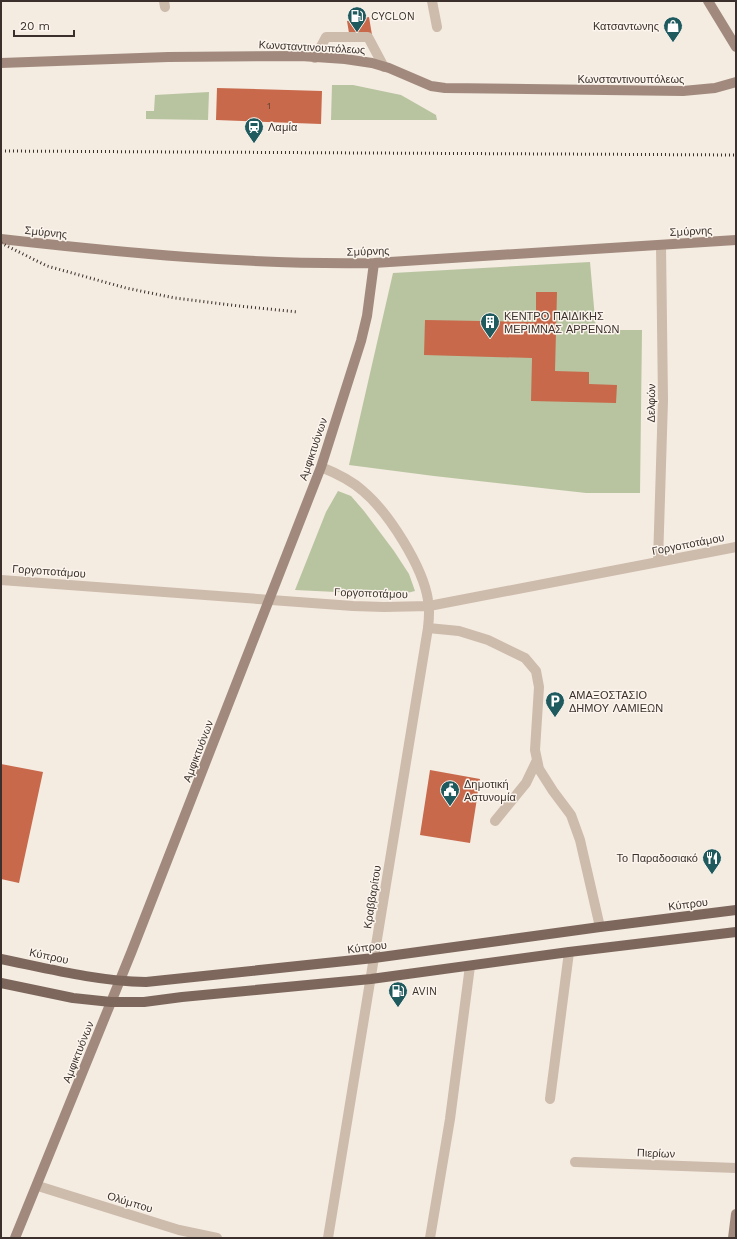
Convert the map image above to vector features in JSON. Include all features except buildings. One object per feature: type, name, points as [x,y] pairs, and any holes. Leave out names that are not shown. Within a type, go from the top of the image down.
[{"type":"main road","name":"Κύπρου","points":[[1,959],[81,975],[120,981],[146,982],[374,958],[736,910]]},
{"type":"main road","points":[[1,983],[73,998],[111,1002],[144,1002],[190,996],[370,979],[570,952],[736,932]]},
{"type":"street","points":[[432,1],[437,27]]},
{"type":"street","points":[[708,1],[736,48]]},
{"type":"street","points":[[315,58],[326,36],[368,37],[384,66]]},
{"type":"street","name":"Κωνσταντινουπόλεως","points":[[1,63],[168,57],[277,56],[361,61],[384,66],[431,86],[445,88],[683,92],[716,88],[736,82]]},
{"type":"street","name":"Σμύρνης","points":[[1,239],[138,254],[310,264],[374,263],[736,240]]},
{"type":"street","name":"Δελφών","points":[[658,562],[663,400],[661,245]]},
{"type":"street","name":"Αμφικτυόνων","points":[[15,1238],[38,1186],[120,981],[270,599],[320,467],[361,341],[368,310],[374,263]]},
{"type":"street","name":"Κραββαρίτου","points":[[320,467],[339,475],[363,490],[384,512],[406,546],[417,568],[429,606],[428,628],[328,1238]]},
{"type":"street","name":"Γοργοποτάμου","points":[[1,580],[353,606],[429,606],[736,547]]},
{"type":"street","points":[[428,628],[459,631],[488,640],[525,658],[536,671],[539,687],[535,750],[539,769],[571,815],[580,840],[600,927]]},
{"type":"street","points":[[495,821],[526,783],[538,760]]},
{"type":"street","points":[[550,1099],[570,952]]},
{"type":"street","points":[[430,1238],[450,1119],[470,966]]},
{"type":"street","name":"Πιερίων","points":[[575,1162],[736,1168]]},
{"type":"street","name":"Ολύμπου","points":[[38,1186],[179,1230],[216,1238]]},
{"type":"street","points":[[733,1238],[736,1214]]},
{"type":"green space","points":[[332,85],[353,85],[401,95],[436,115],[437,120],[331,120]]},
{"type":"green space","points":[[209,92],[208,120],[146,119],[146,111],[154,111],[155,95]]},
{"type":"green space","points":[[590,262],[596,330],[642,330],[640,493],[586,493],[349,465],[393,273]]},
{"type":"green space","points":[[338,491],[351,496],[364,511],[409,574],[415,591],[399,595],[295,590],[326,512]]},
{"type":"railway","points":[[1,151],[736,155]]},
{"type":"railway","points":[[1,243],[47,266],[126,288],[175,298],[298,312]]},
{"type":"place","name":"CYCLON","points":[[357,33]]},
{"type":"place","name":"Κατσαντωνης","points":[[673,43]]},
{"type":"place","name":"Λαμία","points":[[254,144]]},
{"type":"place","name":"ΚΕΝΤΡΟ ΠΑΙΔΙΚΗΣ ΜΕΡΙΜΝΑΣ ΑΡΡΕΝΩΝ","points":[[490,339]]},
{"type":"place","name":"ΑΜΑΞΟΣΤΑΣΙΟ ΔΗΜΟΥ ΛΑΜΙΕΩΝ","points":[[555,718]]},
{"type":"place","name":"Δημοτική Αστυνομία","points":[[450,807]]},
{"type":"place","name":"Το Παραδοσιακό","points":[[712,875]]},
{"type":"place","name":"AVIN","points":[[398,1008]]}]
